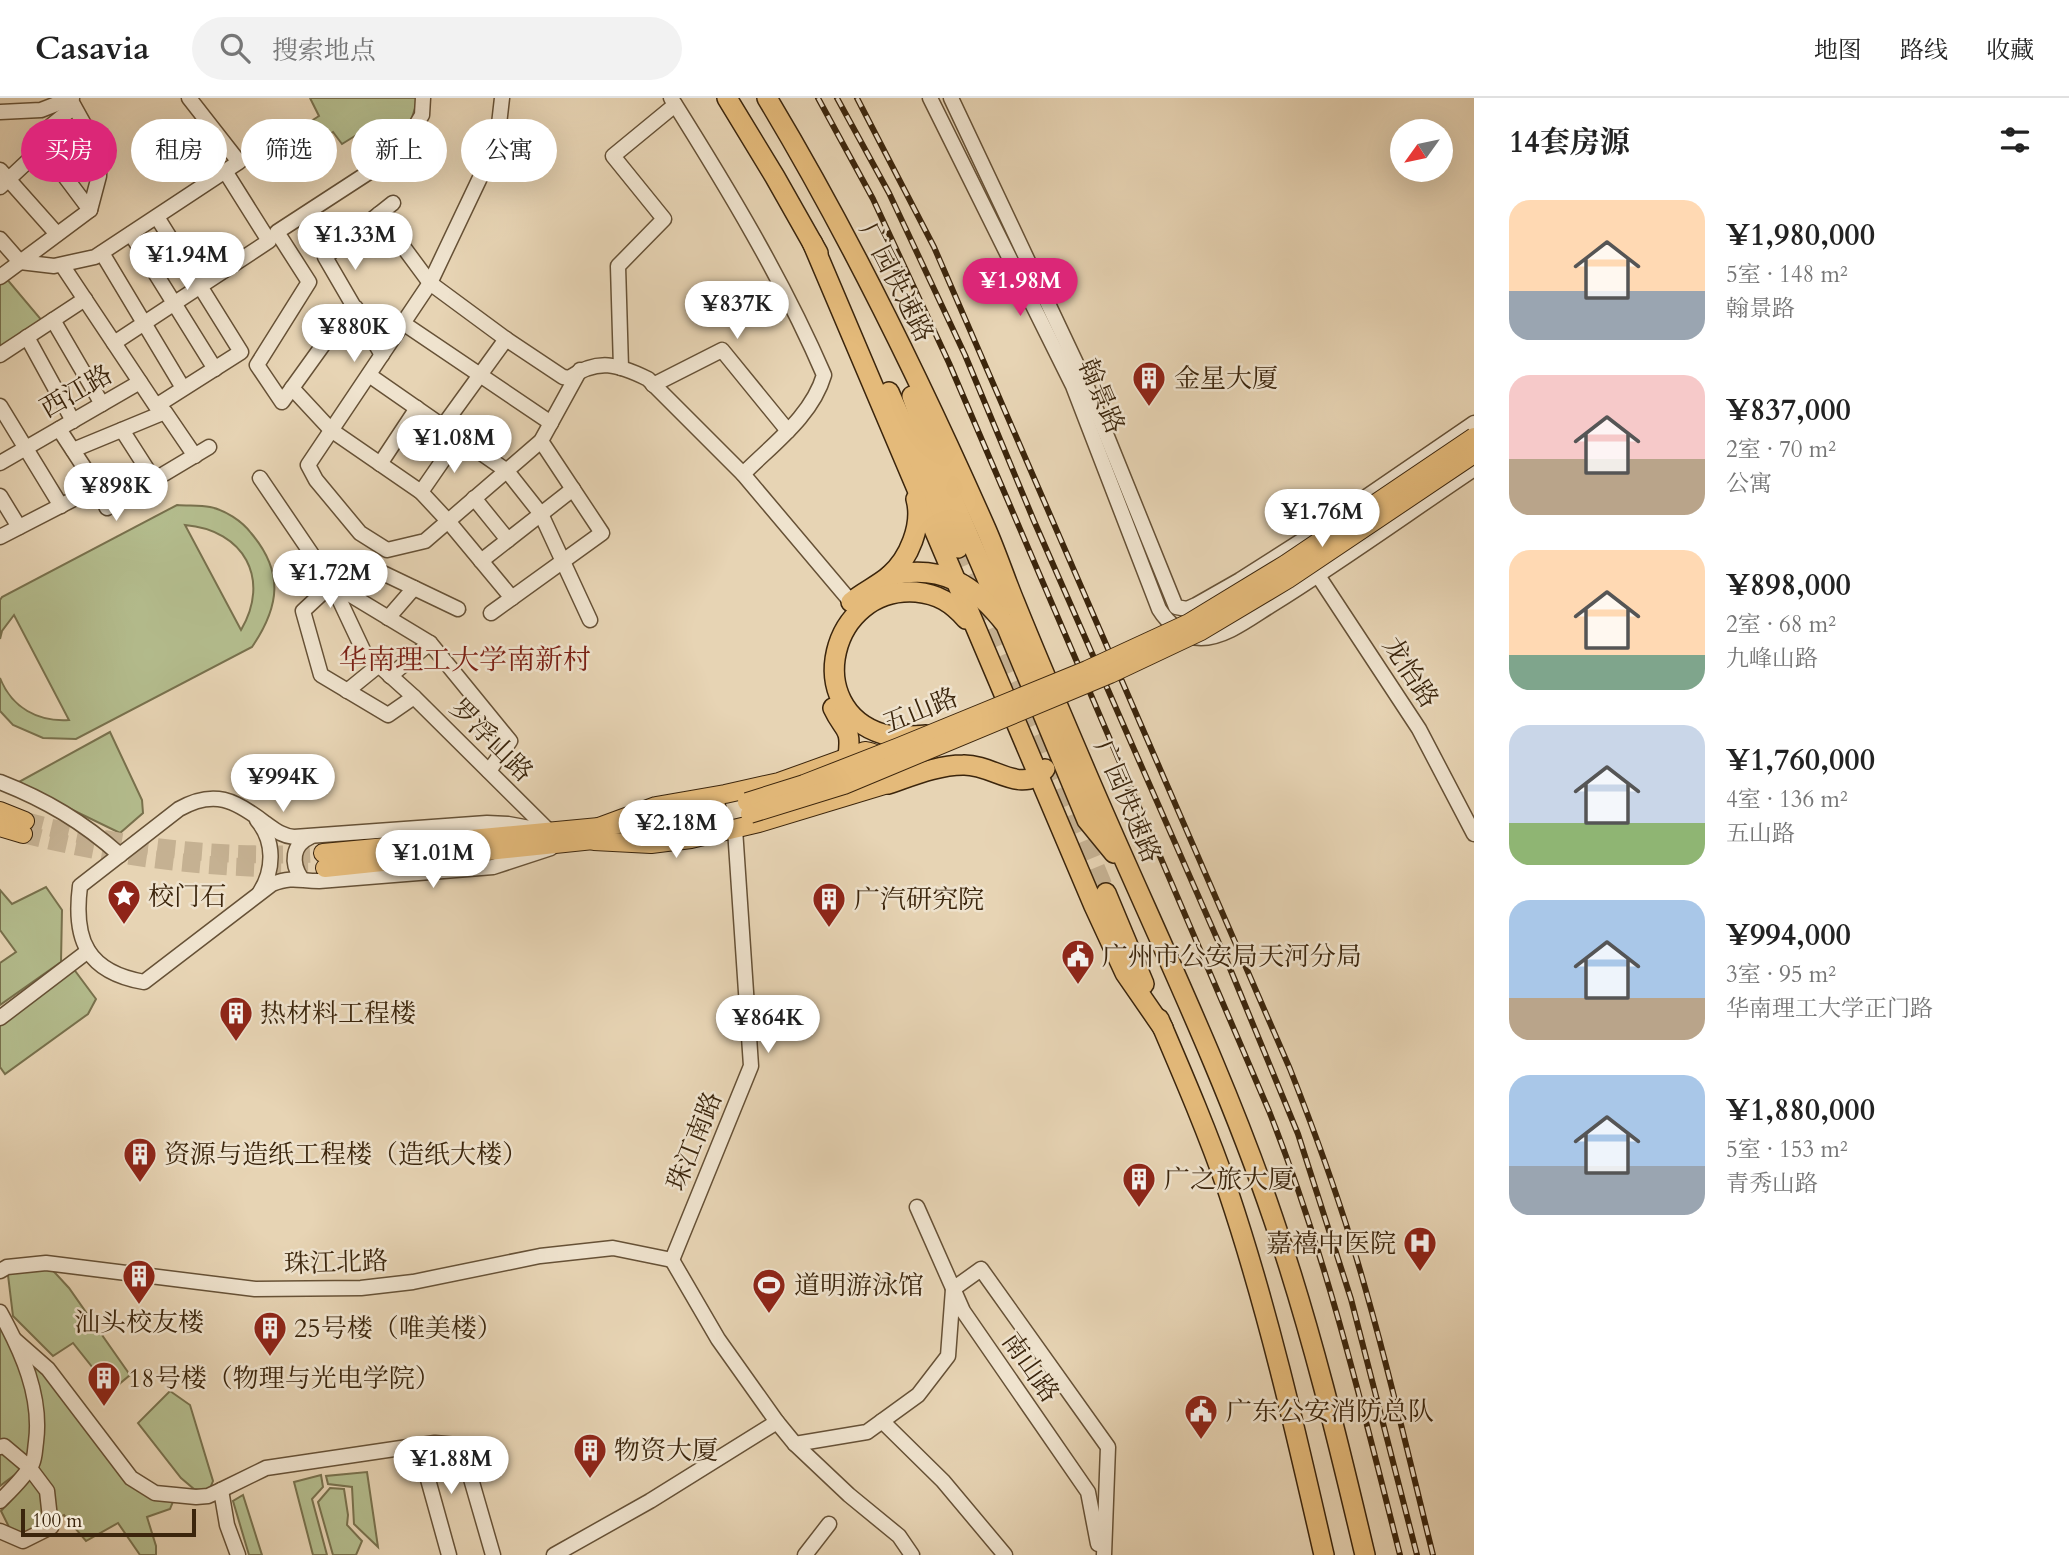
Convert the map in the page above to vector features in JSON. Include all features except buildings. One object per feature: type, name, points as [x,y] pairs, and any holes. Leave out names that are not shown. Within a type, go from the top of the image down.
[{"type":"highway","points":[[727,98],[812,242],[905,426],[958,548]]},
{"type":"highway","name":"广园快速路","points":[[767,98],[821,191],[881,307],[988,534],[1129,870],[1194,1012],[1273,1217],[1314,1349],[1365,1555]]},
{"type":"highway","points":[[812,242],[1038,777],[1125,973],[1163,1028]]},
{"type":"highway","points":[[881,307],[929,444],[1087,820],[1129,870]]},
{"type":"highway","points":[[848,756],[850,738],[847,727],[836,715],[828,697],[824,677],[829,640],[842,612],[851,602],[889,576],[916,533],[918,505],[909,471]]},
{"type":"highway","points":[[889,576],[921,571],[955,580],[988,602],[1006,625]]},
{"type":"highway","points":[[927,735],[898,737],[884,734],[861,723],[849,711],[835,680],[837,643],[859,610],[884,595],[904,592],[926,593],[945,599],[956,607],[976,632]]},
{"type":"highway","points":[[888,784],[950,766],[966,765],[980,766],[1019,781],[1028,781],[1038,777],[1046,767],[1052,753],[1053,739]]},
{"type":"highway","points":[[1105,893],[1209,1141],[1242,1237],[1300,1449],[1324,1555]]},
{"type":"main road","name":"五山路","points":[[324,861],[699,825],[749,808],[1108,661],[1189,623],[1286,564],[1474,437]]},
{"type":"main road","name":"五山路","points":[[749,808],[844,785],[1110,674],[1201,631],[1288,579],[1474,454]]},
{"type":"main road","points":[[864,751],[874,752],[881,758],[888,784],[735,829],[651,844],[596,834],[656,806],[779,782],[864,751]]},
{"type":"main road","points":[[0,811],[24,827],[0,827]]},
{"type":"street","points":[[189,98],[205,119]]},
{"type":"street","points":[[356,308],[346,313],[282,402],[257,365],[309,282],[277,232],[400,152],[422,115],[423,98]]},
{"type":"street","points":[[502,98],[497,142],[430,283],[308,465],[316,480],[360,533],[387,550],[425,541],[541,441],[580,370]]},
{"type":"street","name":"翰景路","points":[[930,98],[1073,386],[1159,609],[1171,624],[1187,635],[1210,637],[1230,629],[1318,575]]},
{"type":"street","name":"翰景路","points":[[951,98],[1085,382],[1177,607],[1187,609],[1196,605],[1296,544]]},
{"type":"street","points":[[0,112],[41,110],[72,101]]},
{"type":"street","points":[[54,119],[72,101]]},
{"type":"street","points":[[0,277],[90,210],[99,176],[100,153],[72,101]]},
{"type":"street","points":[[621,368],[618,266],[664,219],[613,156],[673,102],[732,197],[803,325],[824,375],[818,394],[788,431],[743,474]]},
{"type":"street","points":[[227,147],[239,162],[227,171]]},
{"type":"street","points":[[21,165],[3,179],[57,234]]},
{"type":"street","points":[[114,343],[269,241],[227,175]]},
{"type":"street","points":[[69,182],[90,210]]},
{"type":"street","points":[[0,239],[20,262],[54,266],[95,257],[210,182]]},
{"type":"street","points":[[382,355],[325,257],[393,203]]},
{"type":"street","points":[[379,214],[430,283],[563,377],[569,378],[580,370],[601,364],[621,368],[648,379],[743,474],[851,602]]},
{"type":"street","points":[[62,265],[156,405],[241,352],[156,217]]},
{"type":"street","points":[[131,234],[215,369]]},
{"type":"street","points":[[102,253],[183,388]]},
{"type":"street","points":[[0,355],[85,299]]},
{"type":"street","points":[[53,320],[102,404]]},
{"type":"street","points":[[403,323],[551,423]]},
{"type":"street","points":[[27,337],[73,421]]},
{"type":"street","points":[[443,426],[506,339]]},
{"type":"street","points":[[653,385],[722,350],[788,431]]},
{"type":"street","points":[[369,374],[507,471],[541,514],[590,620]]},
{"type":"street","name":"西江路","points":[[0,463],[140,382]]},
{"type":"street","points":[[292,388],[331,430],[421,492],[512,598]]},
{"type":"street","points":[[0,406],[61,506]]},
{"type":"street","points":[[380,464],[417,408]]},
{"type":"street","points":[[73,450],[164,412],[195,456]]},
{"type":"street","points":[[1296,544],[1474,423]]},
{"type":"street","points":[[59,429],[97,487],[107,508],[209,447]]},
{"type":"street","points":[[122,430],[154,480]]},
{"type":"street","points":[[421,492],[458,437]]},
{"type":"street","points":[[491,613],[602,533],[541,441]]},
{"type":"street","points":[[1318,575],[1474,469]]},
{"type":"street","name":"罗浮山路","points":[[260,478],[332,584],[364,652],[414,697],[556,838]]},
{"type":"street","points":[[0,537],[97,487]]},
{"type":"street","points":[[481,561],[573,489]]},
{"type":"street","points":[[0,496],[19,527]]},
{"type":"street","points":[[474,498],[508,540]]},
{"type":"street","name":"龙怡路","points":[[1296,544],[1419,729],[1474,834]]},
{"type":"street","points":[[414,697],[388,715],[321,675],[303,611],[332,584],[366,565],[458,609]]},
{"type":"street","points":[[332,584],[430,643],[510,741],[489,771]]},
{"type":"street","points":[[387,618],[414,588]]},
{"type":"street","points":[[390,676],[430,643]]},
{"type":"street","points":[[347,691],[379,665]]},
{"type":"street","points":[[0,782],[26,792],[88,827],[120,855]]},
{"type":"street","points":[[214,797],[233,802],[285,836],[487,823],[508,824],[556,838],[493,867],[319,881],[301,878],[272,884],[144,982],[123,978],[103,967],[88,951],[79,931],[79,886],[179,809],[195,800],[214,797]]},
{"type":"street","points":[[250,811],[262,826],[270,844],[271,863],[267,881],[256,897]]},
{"type":"street","name":"珠江南路","points":[[672,1260],[751,1066],[735,829]]},
{"type":"street","points":[[301,878],[294,863],[295,851],[303,840],[310,836]]},
{"type":"street","points":[[0,1018],[88,951]]},
{"type":"street","name":"南山路","points":[[917,1207],[963,1311],[1088,1492],[1102,1555]]},
{"type":"street","name":"珠江北路","points":[[0,1271],[6,1267],[46,1263],[255,1289],[361,1289],[413,1282],[540,1256],[613,1248],[672,1260]]},
{"type":"street","points":[[672,1260],[718,1339],[777,1422],[795,1444],[849,1495],[899,1536],[912,1555]]},
{"type":"street","points":[[795,1444],[867,1432],[918,1395],[948,1356],[953,1289],[981,1269],[1108,1447],[1102,1555]]},
{"type":"street","points":[[0,1312],[15,1340],[34,1390],[37,1433],[34,1461],[0,1502]]},
{"type":"street","points":[[15,1340],[48,1369],[131,1478],[155,1493],[208,1496],[266,1468],[435,1443],[457,1445],[469,1472],[493,1555]]},
{"type":"street","points":[[882,1421],[943,1481],[1005,1555]]},
{"type":"street","points":[[554,1555],[650,1501],[777,1422]]},
{"type":"street","points":[[0,1447],[4,1446],[29,1467],[47,1491],[51,1527],[23,1541],[0,1531]]},
{"type":"street","points":[[419,1447],[449,1555]]},
{"type":"street","points":[[221,1490],[238,1555]]},
{"type":"street","points":[[805,1555],[829,1524]]},
{"type":"green space","points":[[310,98],[417,98],[412,119],[351,119],[351,138],[342,144],[337,137],[337,119],[314,119],[319,116]]},
{"type":"green space","points":[[0,271],[44,323],[0,358]]},
{"type":"green space","points":[[177,505],[216,508],[243,524],[262,547],[269,561],[274,589],[268,617],[252,647],[76,739],[43,738],[13,725],[0,711],[0,678],[11,698],[27,711],[37,716],[69,720],[14,615],[2,631],[0,639],[2,597]],"holes":[[[185,525],[223,536],[237,547],[252,576],[250,611],[241,630]]]},
{"type":"green space","points":[[110,732],[142,800],[143,813],[120,833],[17,783]]},
{"type":"green space","points":[[46,887],[62,910],[61,962],[0,1005],[0,963],[16,952],[0,930],[0,890],[12,904]]},
{"type":"green space","points":[[70,964],[96,999],[88,1014],[5,1074],[0,1067],[0,1018]]},
{"type":"green space","points":[[46,1263],[69,1288],[130,1375],[118,1385],[109,1388],[73,1343],[53,1356],[13,1316],[7,1267]]},
{"type":"green space","points":[[0,1326],[25,1373],[32,1414],[32,1442],[25,1467],[0,1486]]},
{"type":"green space","points":[[27,1354],[64,1393],[133,1485],[174,1499],[170,1509],[147,1517],[156,1555],[140,1555],[118,1523],[86,1541],[64,1515],[34,1533],[16,1536],[9,1527],[1,1511],[35,1473],[42,1410],[37,1379]]},
{"type":"green space","points":[[170,1391],[190,1405],[213,1481],[209,1491],[194,1489],[181,1478],[138,1423]]},
{"type":"green space","points":[[367,1472],[378,1547],[354,1524],[352,1487],[328,1484],[326,1476]]},
{"type":"green space","points":[[321,1475],[323,1487],[312,1499],[327,1555],[313,1555],[294,1482]]},
{"type":"green space","points":[[330,1488],[344,1489],[347,1525],[362,1541],[356,1555],[333,1555],[318,1502]]},
{"type":"green space","points":[[243,1495],[262,1555],[249,1555],[233,1501]]},
{"type":"tunnel","points":[[958,548],[1106,893]]},
{"type":"tunnel","points":[[25,821],[98,838],[172,849],[248,854],[323,853]]},
{"type":"tunnel","points":[[23,834],[135,857],[210,865],[325,868]]},
{"type":"railway","points":[[818,98],[873,199],[949,363],[1269,1111],[1325,1275],[1400,1555]]},
{"type":"railway","points":[[837,98],[889,193],[965,355],[1034,521],[1229,966],[1298,1134],[1351,1299],[1417,1555]]},
{"type":"railway","points":[[857,98],[934,247],[1290,1069],[1330,1175],[1363,1279],[1433,1555]]},
{"type":"place","name":"金星大厦","points":[[1149,408]]},
{"type":"place","name":"校门石","points":[[124,926]]},
{"type":"place","name":"广汽研究院","points":[[829,929]]},
{"type":"place","name":"广州市公安局天河分局","points":[[1078,986]]},
{"type":"place","name":"热材料工程楼","points":[[236,1043]]},
{"type":"place","name":"资源与造纸工程楼（造纸大楼）","points":[[140,1184]]},
{"type":"place","name":"广之旅大厦","points":[[1139,1209]]},
{"type":"place","name":"嘉禧中医院","points":[[1420,1273]]},
{"type":"place","name":"汕头校友楼","points":[[139,1306]]},
{"type":"place","name":"道明游泳馆","points":[[769,1315]]},
{"type":"place","name":"25号楼（唯美楼）","points":[[270,1358]]},
{"type":"place","name":"18号楼（物理与光电学院）","points":[[104,1408]]},
{"type":"place","name":"广东公安消防总队","points":[[1201,1441]]},
{"type":"place","name":"物资大厦","points":[[590,1480]]},
{"type":"district","name":"华南理工大学南新村","points":[[465,659]]}]
